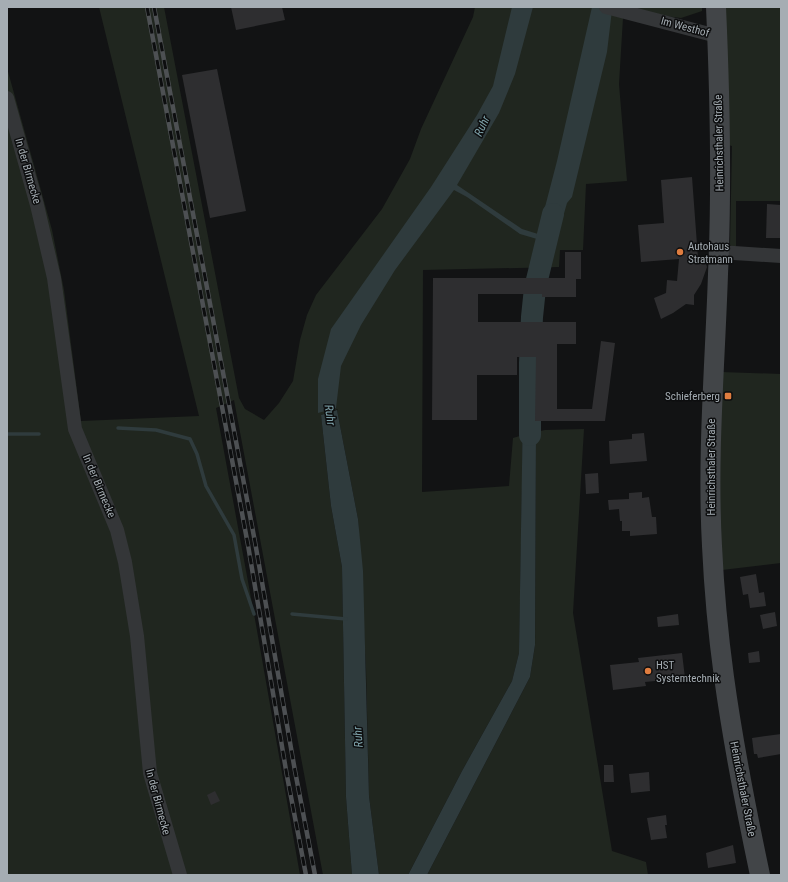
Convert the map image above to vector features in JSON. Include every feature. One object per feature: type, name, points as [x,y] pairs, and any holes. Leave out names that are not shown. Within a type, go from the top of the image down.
[{"type":"main road","name":"Heinrichsthaler Straße","points":[[716,7],[720,169],[719,252],[710,446],[712,544],[717,619],[724,676],[736,754],[760,875]]},
{"type":"street","name":"Im Westhof","points":[[606,7],[717,36]]},
{"type":"street","name":"In der Birmecke","points":[[7,98],[37,205],[54,278],[75,429],[117,530],[125,562],[137,636],[150,773],[180,875]]},
{"type":"street","points":[[719,252],[781,256]]},
{"type":"shaded area","points":[[99,7],[164,7],[239,398],[245,409],[264,420],[279,403],[293,381],[300,340],[307,315],[316,295],[382,209],[410,159],[421,129],[473,17],[475,7],[597,7],[623,18],[619,84],[627,181],[586,184],[583,250],[560,250],[559,267],[423,270],[422,492],[509,486],[513,438],[523,435],[519,653],[512,681],[462,771],[408,875],[379,875],[369,796],[366,668],[358,519],[338,409],[321,415],[331,506],[342,567],[346,797],[352,875],[323,875],[234,400],[216,408],[300,875],[7,875],[7,68],[52,230],[64,290],[81,421],[199,416]]},
{"type":"shaded area","points":[[612,7],[702,7],[702,11],[681,18],[632,12]]},
{"type":"shaded area","points":[[724,7],[781,7],[781,201],[736,201],[736,250],[730,245],[732,146],[728,145]]},
{"type":"shaded area","points":[[721,372],[781,374],[781,563],[722,570],[716,469]]},
{"type":"shaded area","points":[[584,429],[573,613],[612,851],[646,862],[648,875],[427,875],[530,677],[535,645],[536,432],[545,430]]},
{"type":"water","points":[[512,7],[533,7],[515,74],[499,113],[457,185],[522,229],[538,234],[557,161],[592,7],[612,10],[607,52],[572,197],[567,203],[555,245],[536,241],[537,239],[520,234],[467,197],[454,190],[395,270],[361,325],[341,366],[336,408],[318,413],[318,379],[331,329],[431,187],[477,115],[493,86]]},
{"type":"water","points":[[534,404],[534,424],[536,432],[535,645],[530,677],[427,875],[408,875],[462,771],[512,681],[519,653],[523,405]]},
{"type":"water","points":[[337,410],[358,519],[363,571],[369,796],[379,875],[352,875],[346,797],[342,567],[331,506],[321,415]]},
{"type":"building","points":[[231,7],[282,7],[285,20],[236,30]]},
{"type":"building","points":[[217,69],[246,211],[210,218],[182,75]]},
{"type":"building","points":[[692,177],[698,258],[704,257],[707,267],[701,284],[694,295],[694,305],[686,304],[661,319],[654,298],[666,293],[667,280],[677,281],[679,259],[641,262],[638,225],[664,223],[661,180]]},
{"type":"building","points":[[767,204],[781,205],[781,238],[766,238]]},
{"type":"building","points":[[565,252],[581,252],[581,279],[576,279],[576,297],[542,297],[542,294],[478,294],[478,322],[576,322],[576,344],[557,344],[557,409],[592,409],[601,341],[615,343],[605,421],[535,421],[536,357],[517,357],[517,375],[477,375],[477,420],[432,420],[433,278],[565,278]]},
{"type":"building","points":[[644,433],[647,461],[610,464],[609,441],[632,439],[632,434]]},
{"type":"building","points":[[598,473],[599,493],[586,494],[585,474]]},
{"type":"building","points":[[642,492],[642,498],[649,497],[652,517],[656,517],[657,534],[630,536],[630,531],[622,531],[622,521],[620,521],[619,509],[609,510],[608,500],[629,499],[629,493]]},
{"type":"building","points":[[756,574],[759,593],[764,592],[766,606],[750,608],[748,594],[743,595],[740,577]]},
{"type":"building","points":[[775,612],[777,626],[763,629],[760,615]]},
{"type":"building","points":[[678,614],[679,625],[658,627],[657,617]]},
{"type":"building","points":[[759,651],[760,662],[749,663],[748,653]]},
{"type":"building","name":"HST Systemtechnik","points":[[682,653],[685,678],[645,682],[646,686],[613,690],[610,665],[639,662],[638,658]]},
{"type":"building","points":[[781,734],[781,754],[758,758],[757,754],[754,754],[752,738]]},
{"type":"building","points":[[604,765],[613,765],[614,782],[604,782]]},
{"type":"building","points":[[649,772],[650,791],[631,793],[629,774]]},
{"type":"building","points":[[215,791],[220,801],[211,805],[207,795]]},
{"type":"building","points":[[666,815],[667,825],[665,825],[667,838],[651,840],[647,818]]},
{"type":"building","points":[[733,845],[736,863],[708,868],[706,853]]},
{"type":"waterway","name":"Ruhr","points":[[530,435],[530,363],[535,288],[553,214]]},
{"type":"waterway","points":[[118,428],[156,430],[190,439],[197,454],[206,486],[234,535],[242,579],[254,614]]},
{"type":"waterway","points":[[7,434],[39,434]]},
{"type":"waterway","points":[[292,614],[346,619]]},
{"type":"railway","points":[[147,7],[248,545],[287,776],[306,875]]},
{"type":"railway","points":[[154,7],[255,542],[295,771],[315,875]]},
{"type":"place","name":"Autohaus Stratmann","points":[[680,252]]},
{"type":"place","name":"Schieferberg","points":[[728,396]]},
{"type":"place","name":"HST Systemtechnik","points":[[648,671]]}]
